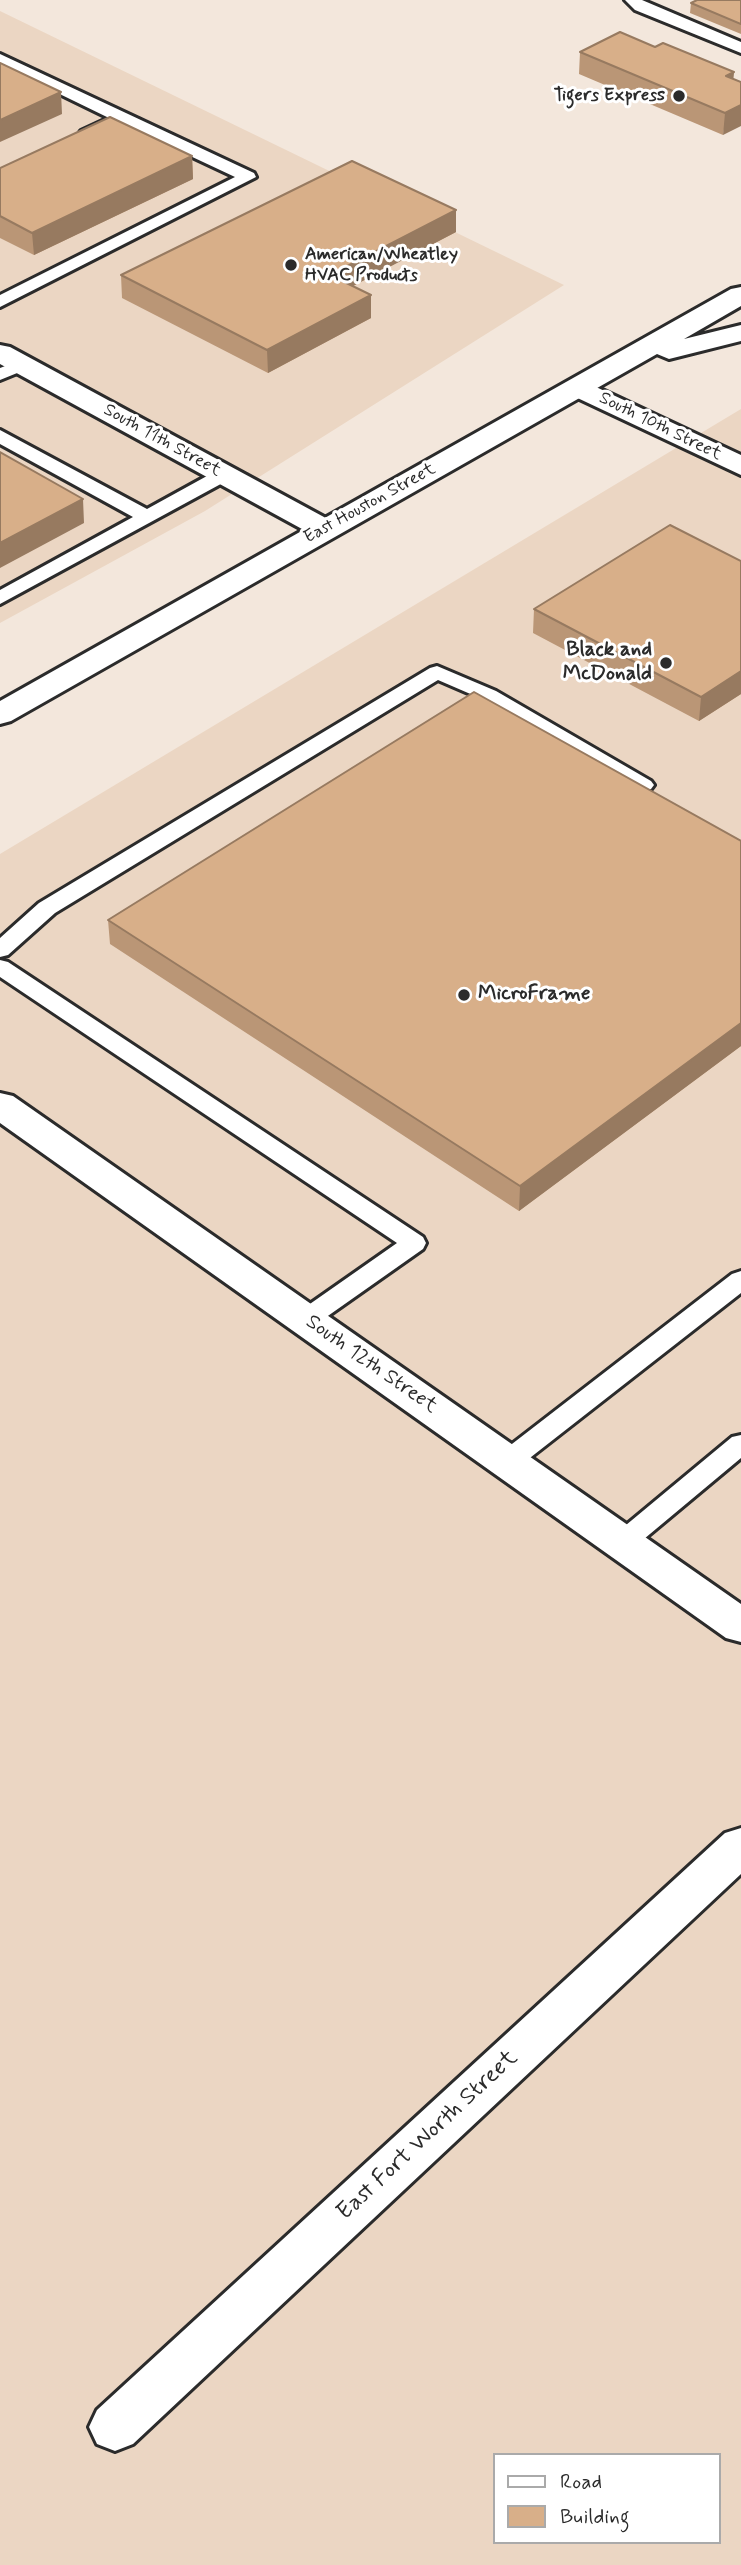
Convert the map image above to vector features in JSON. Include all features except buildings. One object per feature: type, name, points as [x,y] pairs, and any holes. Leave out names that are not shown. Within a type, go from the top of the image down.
[{"type":"street","name":"East Houston Street","points":[[0,714],[741,295]]},
{"type":"street","points":[[623,363],[741,333]]},
{"type":"street","name":"South 11th Street","points":[[7,364],[324,529]]},
{"type":"street","name":"South 10th Street","points":[[579,388],[741,466]]},
{"type":"street","name":"South 12th Street","points":[[0,1105],[741,1626]]},
{"type":"street","name":"East Fort Worth Street","points":[[115,2427],[741,1846]]},
{"type":"lane","points":[[633,0],[640,6],[741,48]]},
{"type":"lane","points":[[0,59],[248,177],[0,302]]},
{"type":"lane","points":[[74,140],[122,118]]},
{"type":"lane","points":[[0,436],[147,517]]},
{"type":"lane","points":[[0,598],[223,475]]},
{"type":"lane","points":[[0,950],[47,908],[437,672],[489,695],[644,785]]},
{"type":"lane","points":[[0,967],[414,1242],[306,1319]]},
{"type":"lane","points":[[508,1461],[741,1280]]},
{"type":"lane","points":[[622,1542],[741,1444]]},
{"type":"shaded area","points":[[0,11],[564,285],[205,511],[0,623]]},
{"type":"shaded area","points":[[741,409],[741,2565],[0,2565],[0,854]]},
{"type":"place","name":"Tigers Express","points":[[679,96]]},
{"type":"place","name":"American/Wheatley HVAC Products","points":[[291,265]]},
{"type":"place","name":"Black and McDonald","points":[[666,663]]},
{"type":"place","name":"MicroFrame","points":[[464,995]]}]
